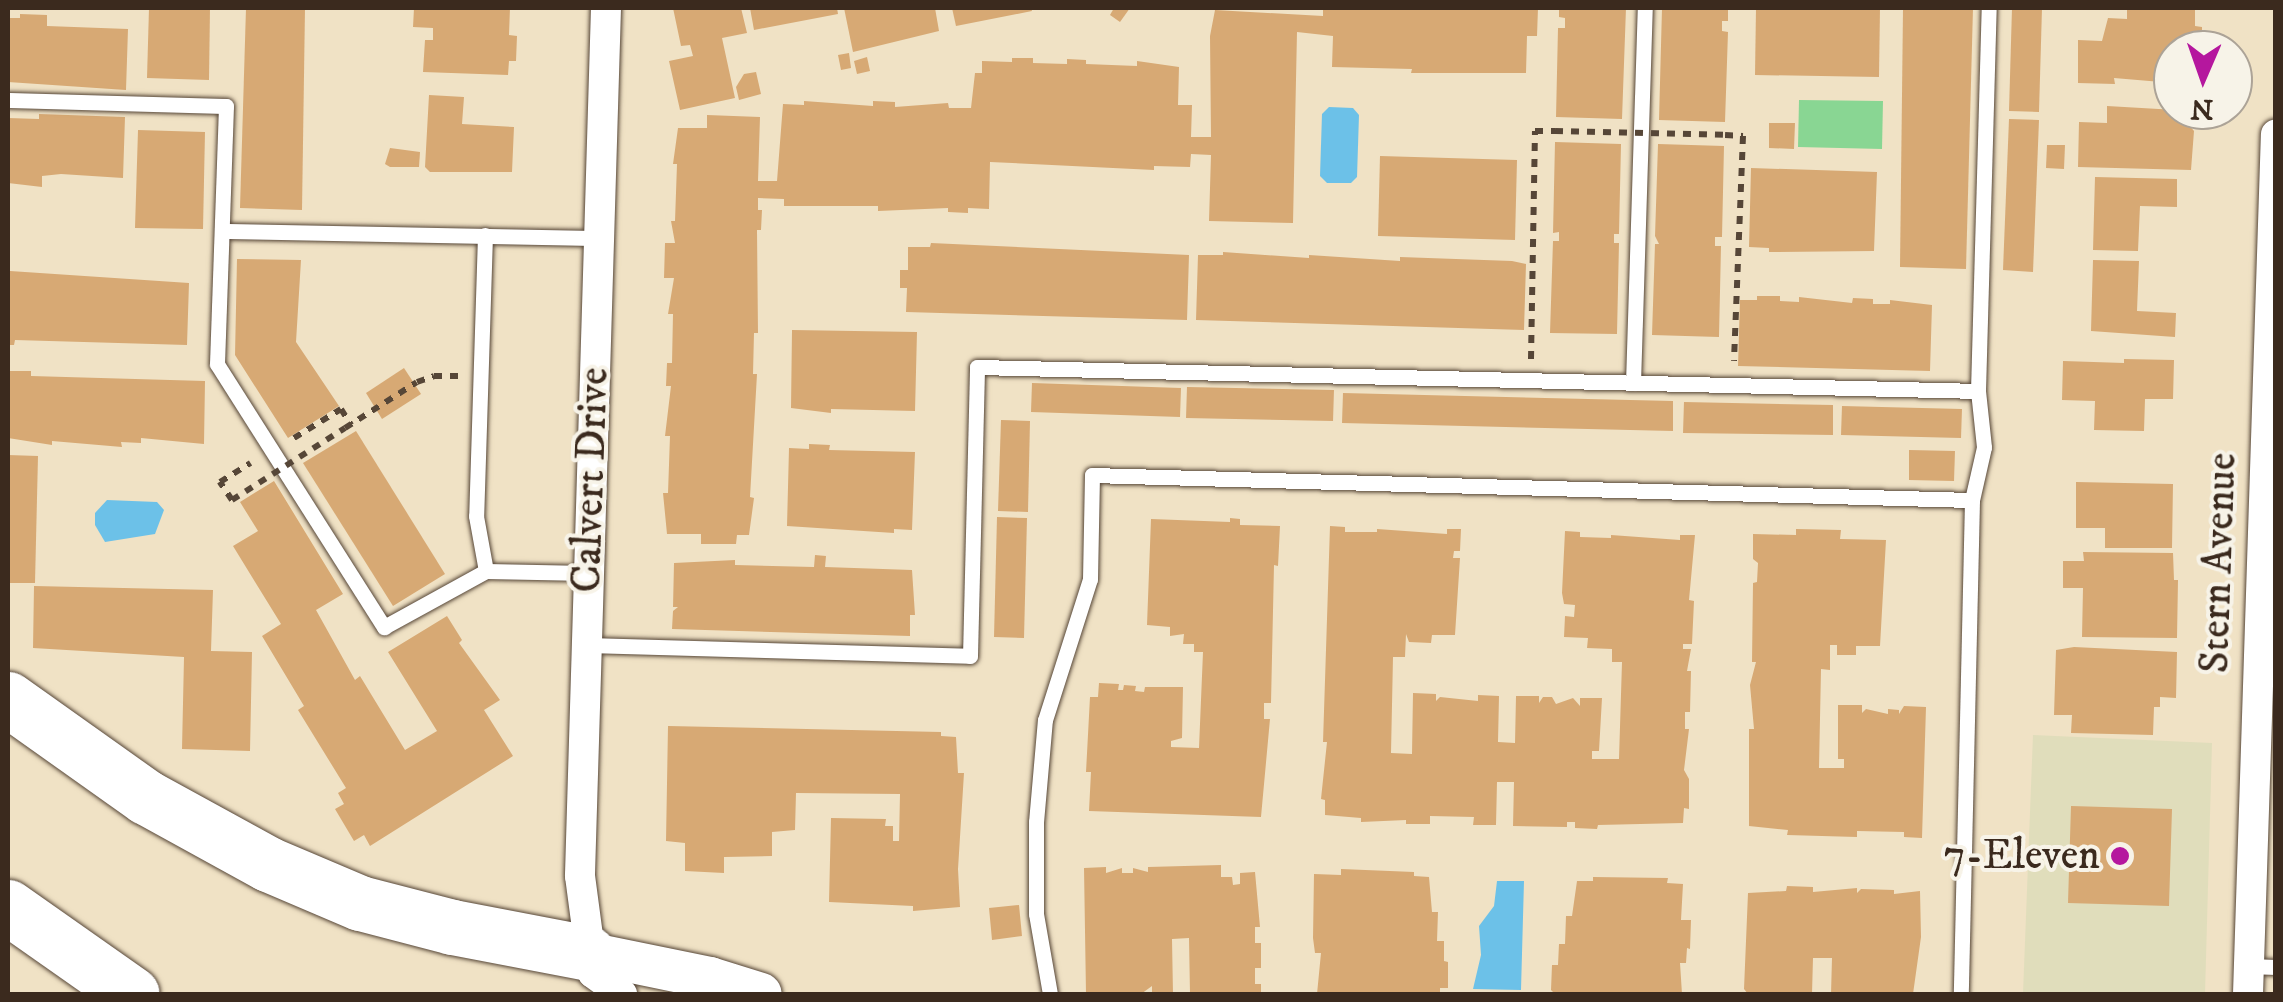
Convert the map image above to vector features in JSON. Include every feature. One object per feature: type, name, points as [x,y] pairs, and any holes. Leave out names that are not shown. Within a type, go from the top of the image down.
[{"type":"highway","points":[[8,699],[146,797],[268,864],[360,903],[452,928],[588,953]]},
{"type":"highway","points":[[8,907],[132,994]]},
{"type":"main road","points":[[588,953],[710,978],[761,994]]},
{"type":"street","name":"Calvert Drive","points":[[588,953],[580,876],[606,8]]},
{"type":"street","name":"Stern Avenue","points":[[2257,976],[2276,134]]},
{"type":"street","points":[[588,953],[593,972],[622,994]]},
{"type":"lane","points":[[1632,383],[1645,8]]},
{"type":"lane","points":[[1961,994],[1972,500],[1984,448],[1978,391],[1988,8]]},
{"type":"lane","points":[[8,100],[226,106],[217,364],[384,628],[486,571],[588,573]]},
{"type":"lane","points":[[222,231],[598,238]]},
{"type":"lane","points":[[484,236],[476,516],[486,571]]},
{"type":"lane","points":[[586,645],[970,656],[976,367],[1978,391]]},
{"type":"lane","points":[[1050,994],[1036,914],[1036,822],[1045,720],[1090,579],[1092,475],[1972,500]]},
{"type":"path","points":[[1531,381],[1534,130],[1743,136],[1733,385]]},
{"type":"path","points":[[255,459],[220,482],[232,500],[434,376]]},
{"type":"path","points":[[292,440],[341,409],[348,426]]},
{"type":"shaded area","points":[[2033,735],[2212,743],[2205,994],[2023,994]]},
{"type":"green space","points":[[1799,100],[1883,101],[1882,149],[1798,147]]},
{"type":"water","points":[[1329,107],[1353,108],[1359,115],[1357,177],[1351,183],[1327,183],[1320,176],[1322,114]]},
{"type":"water","points":[[107,500],[157,502],[164,510],[155,534],[105,542],[95,525],[95,513]]},
{"type":"water","points":[[1497,881],[1524,881],[1521,990],[1473,989],[1481,955],[1479,926],[1494,906]]},
{"type":"building","points":[[149,8],[210,8],[209,80],[147,78]]},
{"type":"building","points":[[246,8],[305,8],[302,210],[240,208]]},
{"type":"building","points":[[414,8],[510,8],[509,35],[517,36],[516,61],[509,61],[508,75],[423,72],[425,40],[433,40],[433,28],[413,27]]},
{"type":"building","points":[[673,8],[741,8],[747,33],[722,38],[735,98],[680,110],[669,61],[693,56],[690,45],[681,46]]},
{"type":"building","points":[[750,8],[837,8],[838,14],[754,30]]},
{"type":"building","points":[[844,8],[935,8],[939,31],[853,52]]},
{"type":"building","points":[[952,8],[1031,8],[1032,11],[956,26]]},
{"type":"building","points":[[1114,8],[1130,8],[1120,22],[1110,15]]},
{"type":"building","points":[[1538,8],[1537,36],[1527,36],[1526,73],[1411,73],[1412,69],[1332,67],[1333,36],[1297,32],[1293,223],[1209,221],[1211,155],[1191,154],[1190,167],[1154,166],[1154,170],[990,162],[989,209],[968,208],[968,213],[948,212],[948,208],[878,211],[878,206],[784,206],[784,199],[758,198],[758,210],[762,210],[761,230],[757,230],[758,333],[754,333],[753,374],[757,374],[750,497],[754,498],[749,535],[737,535],[736,544],[701,544],[701,534],[667,534],[663,493],[668,493],[670,436],[665,436],[671,386],[666,386],[667,363],[672,363],[673,314],[668,314],[674,278],[664,278],[665,243],[675,243],[671,221],[675,221],[677,164],[673,164],[678,128],[707,128],[707,115],[760,117],[758,181],[777,181],[783,104],[804,105],[804,101],[873,106],[873,101],[895,102],[895,107],[948,103],[949,108],[971,108],[975,73],[982,73],[982,61],[1033,58],[1033,63],[1067,64],[1067,59],[1086,60],[1086,64],[1137,66],[1137,61],[1179,67],[1178,105],[1192,105],[1191,137],[1211,137],[1210,36],[1215,10],[1323,16],[1323,9]]},
{"type":"building","points":[[1559,8],[1626,8],[1622,119],[1556,117],[1558,28],[1565,28]]},
{"type":"building","points":[[1662,8],[1728,8],[1728,21],[1722,21],[1722,31],[1728,32],[1725,122],[1659,120]]},
{"type":"building","points":[[1756,8],[1880,8],[1879,77],[1755,75]]},
{"type":"building","points":[[1973,8],[1966,269],[1900,267],[1903,9]]},
{"type":"building","points":[[2012,8],[2042,8],[2039,112],[2009,111]]},
{"type":"building","points":[[2127,8],[2195,8],[2195,26],[2202,30],[2153,30],[2153,81],[2114,78],[2115,84],[2078,83],[2078,40],[2102,41],[2108,18],[2127,19]]},
{"type":"building","points":[[20,14],[47,15],[47,26],[128,29],[126,90],[8,82],[8,18],[20,18]]},
{"type":"building","points":[[849,53],[851,68],[841,70],[838,55]]},
{"type":"building","points":[[867,57],[870,71],[857,74],[854,61]]},
{"type":"building","points":[[756,72],[761,94],[739,100],[736,87],[744,74]]},
{"type":"building","points":[[429,95],[464,97],[462,124],[514,127],[512,172],[430,172],[425,167]]},
{"type":"building","points":[[2107,106],[2153,109],[2153,130],[2193,130],[2191,170],[2078,167],[2079,122],[2107,123]]},
{"type":"building","points":[[39,114],[125,117],[123,178],[61,174],[42,176],[42,187],[8,183],[8,118],[39,119]]},
{"type":"building","points":[[2009,119],[2039,120],[2033,272],[2003,270]]},
{"type":"building","points":[[1769,123],[1795,123],[1794,149],[1769,148]]},
{"type":"building","points":[[138,130],[205,132],[203,229],[135,228]]},
{"type":"building","points":[[1555,142],[1621,144],[1619,234],[1614,234],[1614,243],[1619,243],[1617,334],[1550,333],[1553,241],[1559,241],[1559,232],[1553,233]]},
{"type":"building","points":[[1658,144],[1724,146],[1722,237],[1715,237],[1715,246],[1721,246],[1719,337],[1652,335],[1655,244],[1659,244],[1655,236]]},
{"type":"building","points":[[2047,145],[2065,145],[2064,169],[2046,168]]},
{"type":"building","points":[[390,148],[420,152],[419,167],[385,164]]},
{"type":"building","points":[[1380,156],[1517,160],[1515,240],[1378,236]]},
{"type":"building","points":[[1751,168],[1877,172],[1874,251],[1769,252],[1769,248],[1749,247]]},
{"type":"building","points":[[2095,177],[2177,179],[2177,207],[2140,206],[2138,251],[2093,250]]},
{"type":"building","points":[[931,243],[1189,255],[1187,320],[906,312],[907,288],[900,288],[900,270],[908,270],[908,247],[930,247]]},
{"type":"building","points":[[1223,252],[1526,264],[1524,330],[1196,320],[1198,255]]},
{"type":"building","points":[[237,259],[301,260],[296,342],[339,406],[288,438],[235,355]]},
{"type":"building","points":[[2093,260],[2139,261],[2137,311],[2176,313],[2175,337],[2091,331]]},
{"type":"building","points":[[10,271],[189,283],[187,345],[15,340],[14,345],[8,345]]},
{"type":"building","points":[[1757,296],[1780,296],[1780,301],[1799,302],[1799,297],[1852,303],[1853,298],[1873,299],[1873,304],[1890,304],[1890,300],[1932,305],[1930,371],[1738,366],[1740,300],[1757,300]]},
{"type":"building","points":[[792,330],[917,332],[915,411],[831,409],[831,413],[791,408]]},
{"type":"building","points":[[2124,359],[2174,360],[2173,399],[2145,399],[2144,431],[2094,430],[2095,401],[2062,400],[2063,361],[2124,363]]},
{"type":"building","points":[[404,368],[421,394],[382,419],[366,393]]},
{"type":"building","points":[[8,371],[31,371],[31,376],[205,381],[204,444],[141,438],[141,443],[121,442],[122,447],[52,441],[52,445],[8,438]]},
{"type":"building","points":[[1032,383],[1181,388],[1180,417],[1031,412]]},
{"type":"building","points":[[1187,387],[1334,390],[1333,421],[1186,418]]},
{"type":"building","points":[[1343,393],[1673,401],[1673,431],[1342,423]]},
{"type":"building","points":[[1684,402],[1833,405],[1833,435],[1683,433]]},
{"type":"building","points":[[1842,406],[1962,409],[1961,438],[1841,435]]},
{"type":"building","points":[[1001,420],[1030,421],[1028,512],[998,511]]},
{"type":"building","points":[[356,431],[445,574],[393,606],[303,463]]},
{"type":"building","points":[[809,444],[830,445],[829,450],[915,452],[912,530],[894,529],[894,533],[787,526],[789,448],[809,449]]},
{"type":"building","points":[[1909,450],[1955,451],[1954,481],[1909,480]]},
{"type":"building","points":[[8,455],[38,456],[35,583],[8,583]]},
{"type":"building","points":[[274,481],[343,594],[316,610],[355,680],[360,676],[405,750],[437,731],[388,652],[447,616],[462,640],[459,643],[500,700],[484,710],[513,756],[370,846],[364,835],[354,841],[335,809],[344,804],[338,793],[346,788],[298,710],[304,706],[262,636],[281,624],[233,546],[258,531],[240,502]]},
{"type":"building","points":[[2076,482],[2173,484],[2172,548],[2105,548],[2105,528],[2076,528]]},
{"type":"building","points":[[997,517],[1027,518],[1024,638],[994,637]]},
{"type":"building","points":[[1230,518],[1240,519],[1240,525],[1280,526],[1278,566],[1274,565],[1271,703],[1264,703],[1264,719],[1270,719],[1261,817],[1089,811],[1091,772],[1086,772],[1090,697],[1098,697],[1099,683],[1119,684],[1118,690],[1123,690],[1124,685],[1136,686],[1135,691],[1144,692],[1145,687],[1183,687],[1182,738],[1171,741],[1171,747],[1199,748],[1203,652],[1194,652],[1194,644],[1183,644],[1184,634],[1170,636],[1170,627],[1147,625],[1151,519],[1230,522]]},
{"type":"building","points":[[1330,526],[1345,527],[1345,532],[1377,529],[1447,534],[1447,529],[1461,529],[1460,551],[1454,551],[1453,558],[1460,558],[1455,635],[1432,635],[1431,643],[1409,642],[1406,634],[1405,657],[1393,657],[1391,753],[1412,754],[1413,693],[1436,694],[1436,701],[1440,697],[1478,701],[1478,695],[1499,696],[1498,742],[1515,743],[1516,696],[1539,696],[1539,703],[1543,697],[1552,697],[1556,704],[1573,698],[1580,706],[1580,698],[1602,698],[1599,751],[1592,751],[1592,759],[1619,759],[1622,662],[1612,662],[1612,649],[1587,648],[1588,638],[1564,637],[1565,616],[1574,617],[1575,605],[1564,604],[1562,593],[1565,531],[1580,532],[1580,537],[1611,538],[1680,540],[1680,535],[1695,535],[1689,600],[1694,601],[1692,644],[1683,644],[1683,649],[1691,649],[1687,671],[1691,671],[1690,712],[1685,712],[1685,729],[1689,729],[1684,770],[1689,779],[1689,809],[1684,808],[1683,823],[1598,825],[1597,829],[1575,828],[1575,822],[1567,822],[1567,827],[1513,826],[1514,782],[1497,782],[1496,825],[1473,825],[1474,817],[1430,816],[1430,824],[1406,824],[1406,820],[1361,822],[1361,818],[1325,815],[1325,800],[1321,799],[1327,742],[1323,742]]},
{"type":"building","points":[[1796,529],[1841,530],[1840,539],[1886,540],[1880,646],[1856,646],[1856,655],[1837,655],[1837,645],[1830,645],[1830,670],[1821,669],[1819,768],[1844,768],[1844,759],[1838,759],[1838,705],[1862,705],[1862,713],[1866,709],[1888,714],[1888,709],[1899,710],[1899,714],[1904,706],[1926,707],[1922,838],[1904,837],[1904,832],[1857,831],[1857,837],[1787,835],[1788,830],[1749,826],[1749,729],[1754,729],[1750,685],[1756,662],[1752,662],[1753,583],[1757,582],[1758,563],[1753,559],[1753,534],[1796,535]]},
{"type":"building","points":[[2083,552],[2173,553],[2174,580],[2178,580],[2177,638],[2082,637],[2083,588],[2063,588],[2063,561],[2084,561]]},
{"type":"building","points":[[815,555],[826,556],[825,567],[912,570],[915,615],[910,615],[910,636],[672,629],[673,611],[678,607],[673,607],[674,563],[735,560],[735,565],[814,567]]},
{"type":"building","points":[[34,586],[213,590],[211,651],[252,652],[250,751],[182,749],[184,657],[33,648]]},
{"type":"building","points":[[2074,647],[2177,652],[2176,698],[2160,697],[2160,707],[2154,707],[2153,735],[2071,733],[2072,715],[2054,715],[2056,650]]},
{"type":"building","points":[[668,726],[941,732],[941,736],[956,737],[958,773],[964,773],[958,869],[960,907],[913,911],[913,906],[829,902],[831,818],[886,819],[885,826],[893,826],[893,841],[899,841],[900,794],[796,793],[795,830],[772,832],[772,856],[724,857],[724,873],[685,871],[685,843],[666,841]]},
{"type":"building","name":"7-Eleven","points":[[2071,806],[2172,809],[2169,906],[2068,903]]},
{"type":"building","points":[[1221,865],[1221,877],[1232,877],[1233,885],[1240,884],[1240,873],[1255,872],[1260,927],[1255,927],[1255,943],[1261,943],[1261,968],[1255,968],[1255,984],[1261,984],[1261,994],[1190,994],[1189,938],[1172,939],[1173,994],[1152,994],[1152,986],[1141,994],[1086,994],[1084,868],[1106,867],[1106,873],[1122,868],[1122,873],[1133,873],[1133,868],[1148,872],[1148,867]]},
{"type":"building","points":[[1341,869],[1414,872],[1414,876],[1429,877],[1432,912],[1438,912],[1437,941],[1444,941],[1444,961],[1448,962],[1448,988],[1440,988],[1440,994],[1317,994],[1321,953],[1315,953],[1313,938],[1314,874],[1341,875]]},
{"type":"building","points":[[1593,877],[1668,878],[1667,883],[1683,884],[1681,920],[1691,920],[1690,949],[1687,948],[1686,963],[1680,963],[1682,994],[1555,994],[1551,990],[1552,965],[1558,965],[1559,944],[1565,944],[1566,916],[1572,916],[1577,881],[1593,881]]},
{"type":"building","points":[[1787,886],[1813,887],[1813,892],[1857,888],[1857,893],[1861,889],[1894,890],[1894,894],[1920,891],[1921,937],[1913,994],[1831,994],[1832,958],[1813,958],[1812,994],[1748,994],[1744,989],[1748,893],[1786,891]]},
{"type":"building","points":[[1019,905],[1022,936],[992,940],[989,908]]},
{"type":"place","name":"7-Eleven","points":[[2120,856]]}]
